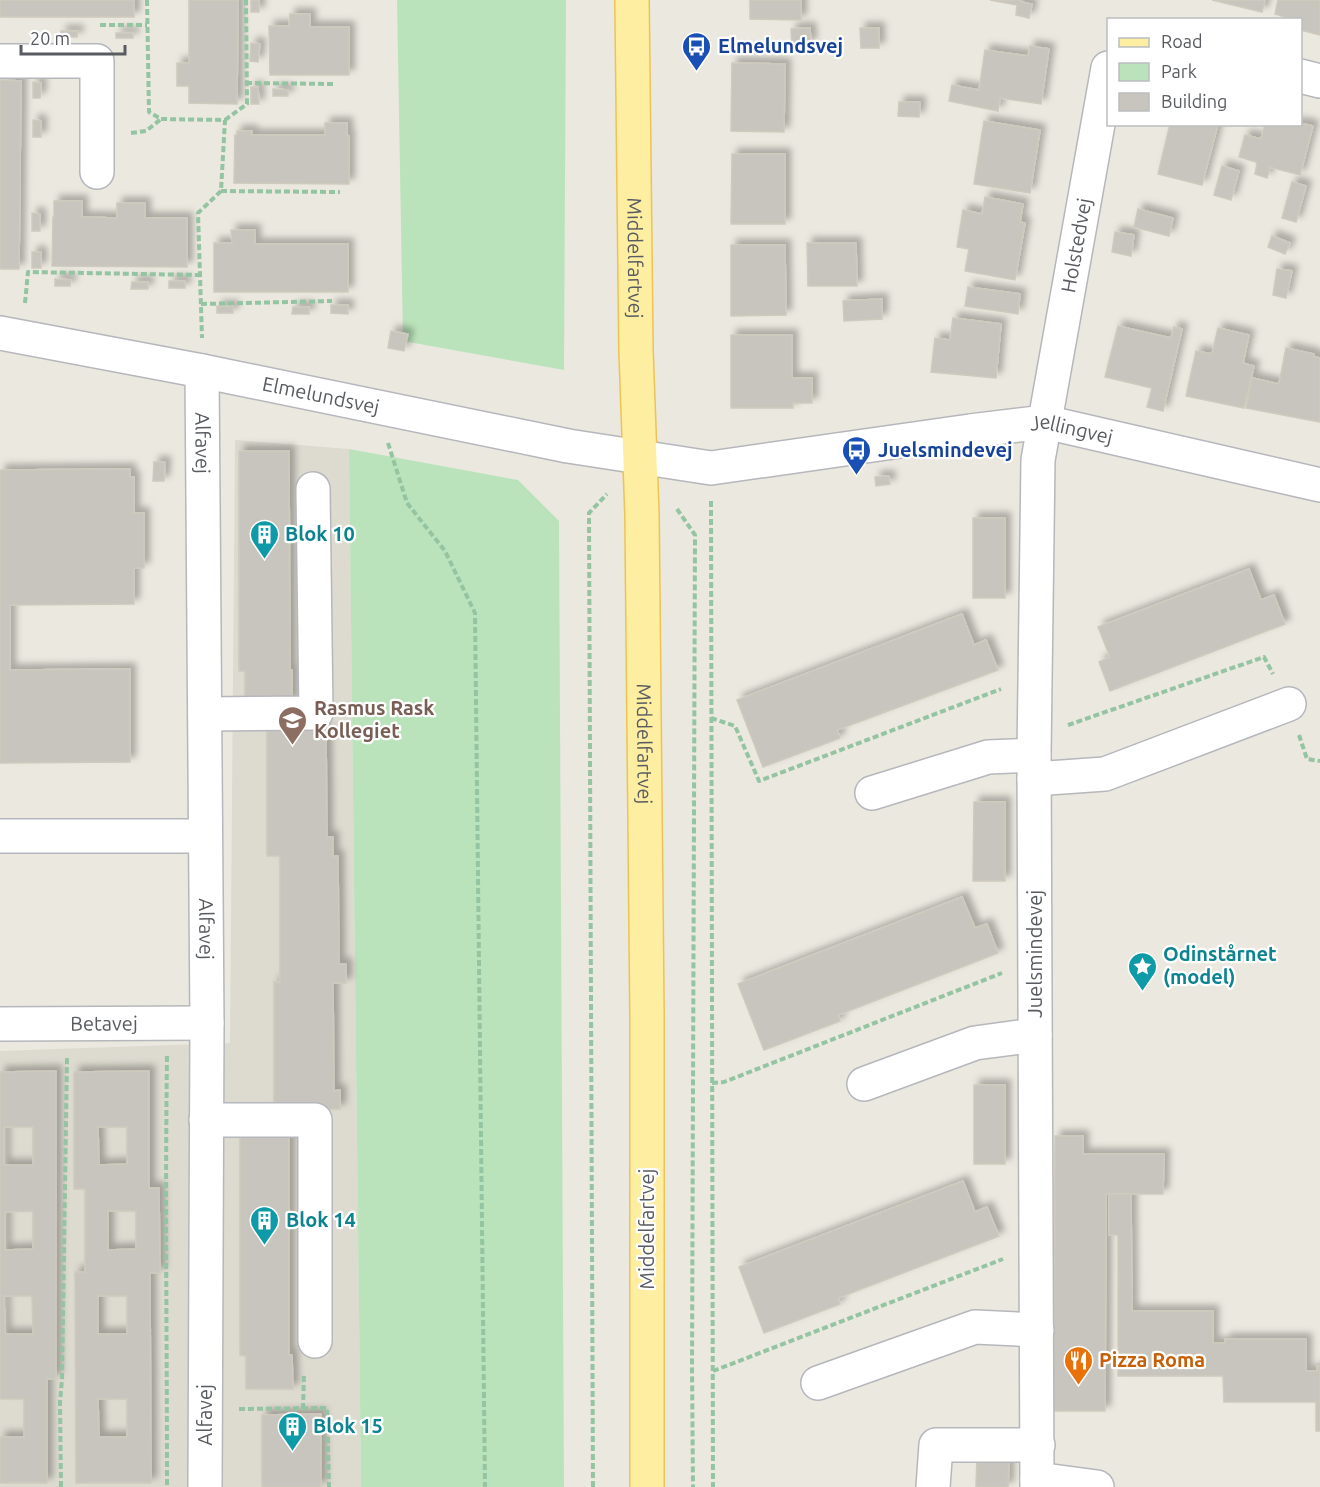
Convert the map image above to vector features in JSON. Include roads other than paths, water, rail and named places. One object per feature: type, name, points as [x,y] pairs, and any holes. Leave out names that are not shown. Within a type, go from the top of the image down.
[{"type":"main road","name":"Middelfartvej","points":[[632,0],[636,351],[641,458],[647,1016],[647,1487]]},
{"type":"street","points":[[0,62],[97,61],[97,172]]},
{"type":"street","name":"Holstedvej","points":[[1045,422],[1107,74]]},
{"type":"street","points":[[1302,76],[1320,81]]},
{"type":"street","name":"Elmelundsvej","points":[[10,335],[202,371],[568,446],[641,458]]},
{"type":"street","name":"Alfavej","points":[[202,371],[207,1023],[205,1487]]},
{"type":"street","name":"Jellingvej","points":[[641,458],[711,468],[970,430],[1045,422],[1320,485]]},
{"type":"street","name":"Juelsmindevej","points":[[1037,1483],[1034,683],[1038,459],[1045,422]]},
{"type":"street","points":[[205,714],[316,713],[313,489]]},
{"type":"street","points":[[872,794],[988,757],[1034,767],[1105,774],[1289,704]]},
{"type":"street","points":[[0,836],[205,836]]},
{"type":"street","name":"Betavej","points":[[0,1024],[207,1023]]},
{"type":"street","points":[[864,1084],[975,1043],[1035,1035]]},
{"type":"street","points":[[206,1120],[315,1120],[315,1341]]},
{"type":"street","points":[[819,1383],[975,1328],[1037,1330]]},
{"type":"street","points":[[933,1487],[936,1446],[1038,1445]]},
{"type":"street","points":[[1037,1483],[1097,1487]]},
{"type":"place","name":"Elmelundsvej","points":[[697,72]]},
{"type":"place","name":"Juelsmindevej","points":[[857,476]]},
{"type":"place","name":"Blok 10","points":[[264,560]]},
{"type":"place","name":"Rasmus Rask Kollegiet","points":[[293,746]]},
{"type":"place","name":"Odinstårnet (model)","points":[[1142,992]]},
{"type":"place","name":"Blok 14","points":[[265,1246]]},
{"type":"place","name":"Pizza Roma","points":[[1078,1386]]},
{"type":"place","name":"Blok 15","points":[[292,1452]]}]
